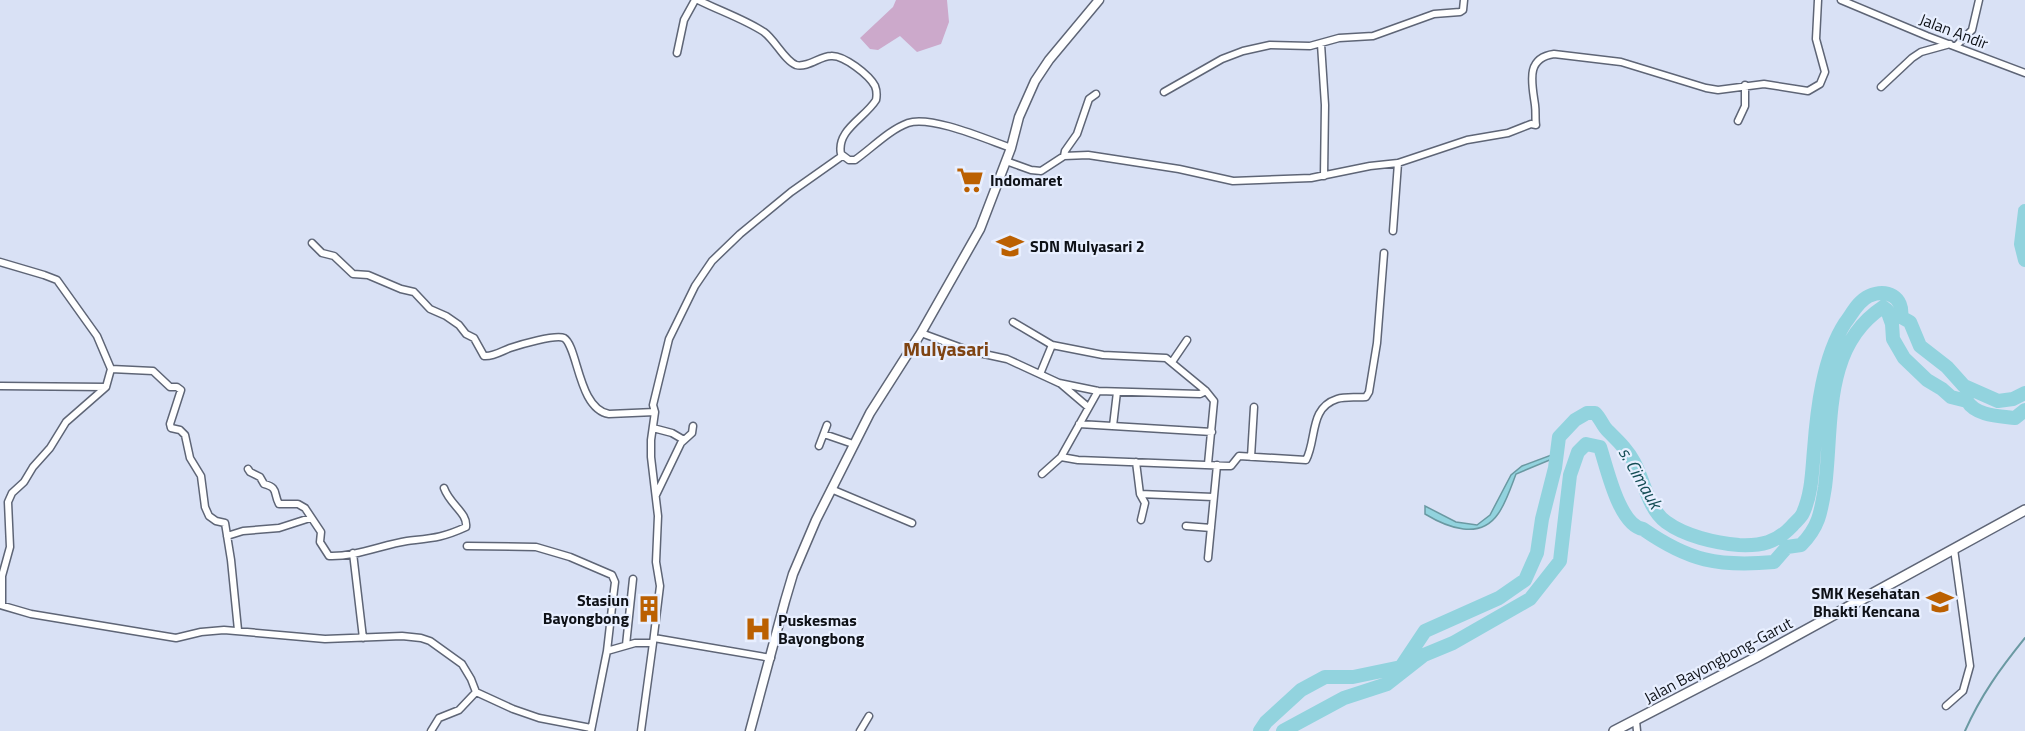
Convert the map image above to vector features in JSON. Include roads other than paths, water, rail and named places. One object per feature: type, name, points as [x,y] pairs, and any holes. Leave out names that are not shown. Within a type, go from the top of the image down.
[{"type":"main road","points":[[750,731],[793,574],[831,489],[870,413],[921,333],[980,229],[1011,148],[1018,117],[1041,71],[1099,0]]},
{"type":"main road","name":"Jalan Bayongbong-Garut","points":[[1614,731],[2025,510]]},
{"type":"street","points":[[677,53],[684,20],[697,0],[706,2],[766,33],[789,61],[796,65],[804,65],[830,55],[836,56],[850,62],[872,81],[876,89],[876,100],[842,139],[840,147],[842,156],[849,160],[855,160],[901,126],[920,120],[1011,148]]},
{"type":"street","points":[[1164,93],[1222,59],[1243,51],[1270,45],[1310,46],[1339,38],[1373,36],[1434,14],[1458,13],[1463,10],[1464,0]]},
{"type":"street","points":[[1006,161],[1041,171],[1064,156],[1088,154],[1179,169],[1233,181],[1324,176],[1370,166],[1398,163],[1467,140],[1508,133],[1531,124],[1536,125],[1536,108],[1531,83],[1533,69],[1538,60],[1545,55],[1621,62],[1718,90],[1764,84],[1805,92],[1820,84],[1826,72],[1815,39],[1818,0]]},
{"type":"street","name":"Jalan Andir","points":[[1841,0],[2025,73]]},
{"type":"street","points":[[1881,87],[1921,52],[1953,45],[1972,30],[1979,0]]},
{"type":"street","points":[[1321,44],[1325,105],[1324,176]]},
{"type":"street","points":[[1738,122],[1745,106],[1745,85]]},
{"type":"street","points":[[1064,156],[1077,134],[1089,99],[1096,94]]},
{"type":"street","points":[[641,731],[660,586],[656,562],[656,495],[651,457],[655,411],[653,405],[669,339],[695,286],[711,261],[791,192],[842,156]]},
{"type":"street","points":[[1393,231],[1398,163]]},
{"type":"street","points":[[312,243],[322,253],[334,256],[353,274],[368,275],[414,292],[428,308],[459,325],[466,334],[474,338],[484,356],[541,340],[564,338],[571,348],[580,380],[593,402],[603,412],[609,414],[655,411]]},
{"type":"street","points":[[1061,457],[1078,460],[1231,466],[1239,456],[1306,460],[1315,425],[1323,407],[1336,399],[1362,398],[1368,395],[1377,343],[1384,254]]},
{"type":"street","points":[[0,262],[44,274],[57,280],[97,336],[111,369],[106,387],[66,422],[50,448],[8,502],[10,547],[2,576],[1,605],[31,614],[176,638],[201,632],[238,630],[326,639],[402,636],[421,638],[430,641],[465,668],[476,692],[531,716],[591,730],[607,651],[615,582],[612,575],[570,557],[536,547],[468,546]]},
{"type":"street","points":[[1013,322],[1052,345],[1103,355],[1166,358],[1172,362],[1213,398],[1209,465]]},
{"type":"street","points":[[921,333],[978,353],[1007,358],[1059,382],[1098,391],[1200,394],[1206,391]]},
{"type":"street","points":[[1172,362],[1187,340]]},
{"type":"street","points":[[1040,374],[1052,345]]},
{"type":"street","points":[[111,369],[153,371],[170,387],[177,387],[181,390],[170,424],[171,428],[180,430],[185,435],[190,458],[201,476],[207,511],[214,520],[225,523],[238,630]]},
{"type":"street","points":[[1059,382],[1088,407]]},
{"type":"street","points":[[0,386],[106,387]]},
{"type":"street","points":[[1042,474],[1061,457],[1098,391]]},
{"type":"street","points":[[1113,426],[1117,392]]},
{"type":"street","points":[[1251,457],[1254,407]]},
{"type":"street","points":[[1079,424],[1212,432]]},
{"type":"street","points":[[819,446],[827,425]]},
{"type":"street","points":[[656,495],[684,440],[692,434],[693,426]]},
{"type":"street","points":[[653,428],[672,433],[684,440]]},
{"type":"street","points":[[824,434],[853,444]]},
{"type":"street","points":[[1136,462],[1140,494],[1145,503],[1141,520]]},
{"type":"street","points":[[1208,558],[1217,465]]},
{"type":"street","points":[[248,469],[260,477],[264,484],[275,489],[279,504],[300,504],[307,511],[321,532],[320,542],[329,556],[436,539],[466,527],[467,522],[463,513],[457,510],[447,497],[444,488]]},
{"type":"street","points":[[831,489],[912,524]]},
{"type":"street","points":[[1140,494],[1213,497]]},
{"type":"street","points":[[227,536],[243,531],[279,528],[310,518]]},
{"type":"street","points":[[1186,526],[1211,528]]},
{"type":"street","points":[[1946,706],[1963,691],[1970,666],[1954,549]]},
{"type":"street","points":[[354,553],[363,638]]},
{"type":"street","points":[[626,645],[633,579]]},
{"type":"street","points":[[607,651],[654,640],[771,658]]},
{"type":"street","points":[[431,731],[439,718],[459,710],[476,692]]},
{"type":"street","points":[[860,731],[869,716]]},
{"type":"street","points":[[1636,720],[1636,731]]},
{"type":"waterway","points":[[2025,211],[2021,244],[2025,260]]},
{"type":"waterway","name":"s. Cimauk","points":[[1260,731],[1266,722],[1301,690],[1325,677],[1353,677],[1401,667],[1425,631],[1499,598],[1525,580],[1537,553],[1542,519],[1555,468],[1559,437],[1575,420],[1587,413],[1595,413],[1628,453],[1638,469],[1655,510],[1666,522],[1691,535],[1710,541],[1754,545],[1774,540],[1786,532],[1803,513],[1810,490],[1817,418],[1826,368],[1837,337],[1858,304],[1865,298],[1882,293],[1897,299],[1900,304],[1901,317],[1910,322],[1920,346],[1947,367],[1964,386],[1998,401],[2013,399],[2025,393]]},
{"type":"waterway","points":[[1283,731],[1344,698],[1387,684],[1424,655],[1453,643],[1530,599],[1560,561],[1570,475],[1578,452],[1586,444],[1600,447],[1615,494],[1627,517],[1635,525],[1675,548],[1690,555],[1720,562],[1754,563],[1774,562],[1787,547],[1801,545],[1812,532],[1822,504],[1834,389],[1840,365],[1849,343],[1863,324],[1883,307],[1887,310],[1892,324],[1893,339],[1904,358],[1927,380],[1951,397],[1967,401],[1976,410],[1995,416],[2015,418],[2025,410]]},
{"type":"waterway","points":[[1965,731],[1992,683],[2025,638]]},
{"type":"place","name":"Indomaret","points":[[970,180]]},
{"type":"place","name":"SDN Mulyasari 2","points":[[1010,246]]},
{"type":"place","name":"SMK Kesehatan Bhakti Kencana","points":[[1940,602]]},
{"type":"place","name":"Stasiun Bayongbong","points":[[649,609]]},
{"type":"place","name":"Puskesmas Bayongbong","points":[[758,629]]},
{"type":"district","name":"Mulyasari","points":[[946,349]]}]
